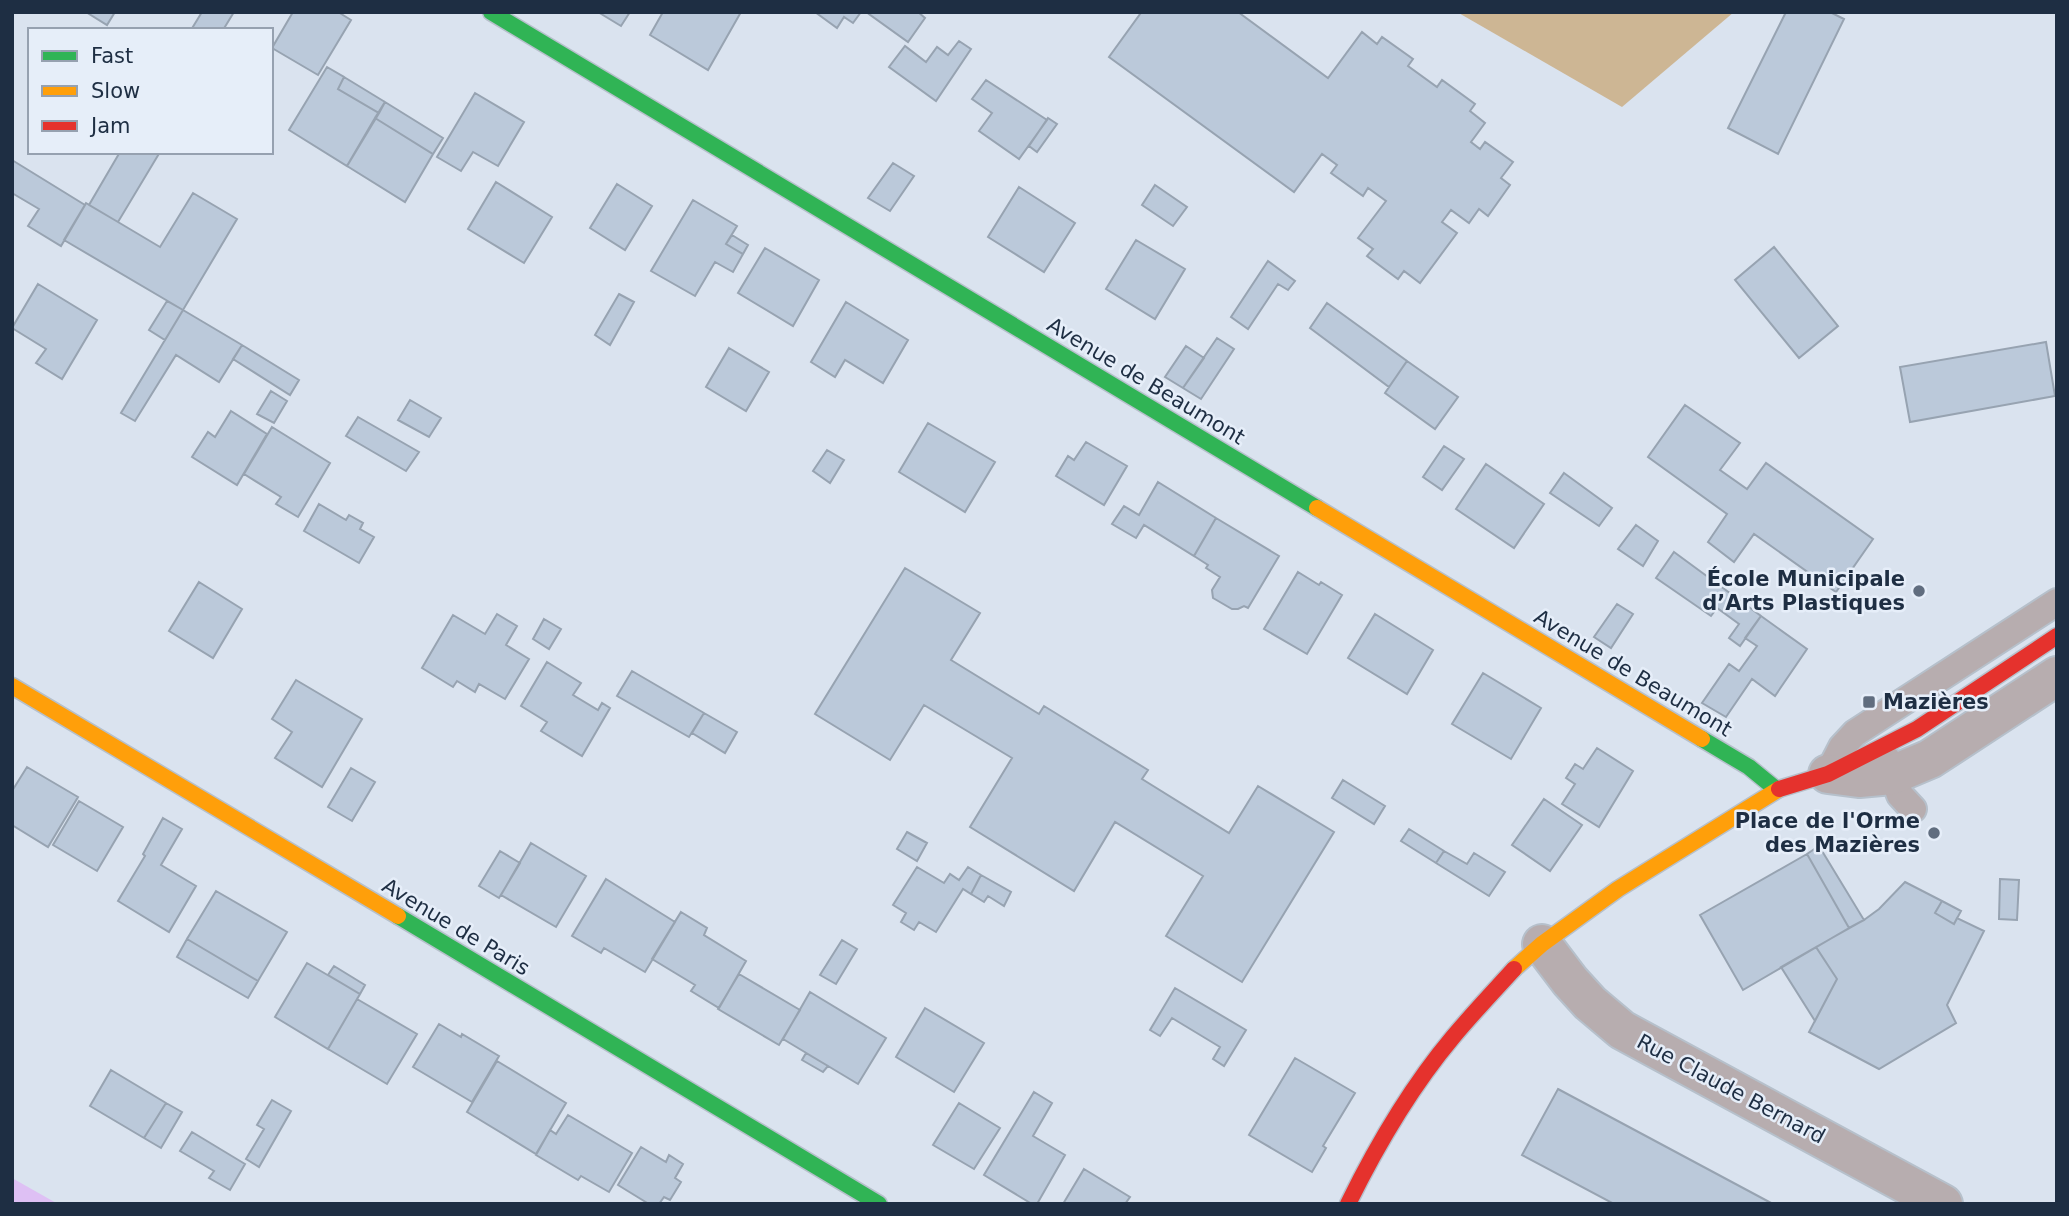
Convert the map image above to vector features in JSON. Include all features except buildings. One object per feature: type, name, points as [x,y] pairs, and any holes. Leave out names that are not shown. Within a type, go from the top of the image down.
[{"type":"street","name":"Avenue de Beaumont","points":[[491,12],[1749,767],[1777,790]]},
{"type":"street","points":[[1348,1204],[1391,1124],[1452,1038],[1516,967],[1542,944],[1637,876],[1777,790],[1828,774],[1858,778],[1888,761],[1917,729],[2057,636]]},
{"type":"street","points":[[1888,761],[1930,759],[2057,676]]},
{"type":"street","name":"Avenue de Paris","points":[[12,686],[879,1204]]},
{"type":"street","name":"Rue Claude Bernard","points":[[1542,944],[1590,1003],[1622,1030],[1943,1204]]},
{"type":"lane","points":[[1828,774],[1842,747],[1855,733],[2057,602]]},
{"type":"lane","points":[[1888,761],[1900,795],[1913,809]]},
{"type":"shaded area","points":[[1457,12],[1734,12],[1622,107]]},
{"type":"shaded area","points":[[12,1178],[58,1204],[12,1204]]},
{"type":"traffic: fast","points":[[491,12],[1317,508]]},
{"type":"traffic: fast","points":[[1702,739],[1749,767],[1777,790]]},
{"type":"traffic: fast","points":[[398,916],[879,1204]]},
{"type":"traffic: slow","points":[[1317,508],[1702,739]]},
{"type":"traffic: slow","points":[[12,686],[398,916]]},
{"type":"traffic: slow","points":[[1514,969],[1542,944],[1618,889],[1779,789]]},
{"type":"traffic: jam","points":[[1779,789],[1828,774],[1917,729],[2057,636]]},
{"type":"traffic: jam","points":[[1348,1204],[1383,1138],[1423,1076],[1461,1028],[1514,969]]},
{"type":"place","name":"École Municipale d’Arts Plastiques","points":[[1919,591]]},
{"type":"place","name":"Mazières","points":[[1869,702]]},
{"type":"place","name":"Place de l'Orme des Mazières","points":[[1934,833]]}]
